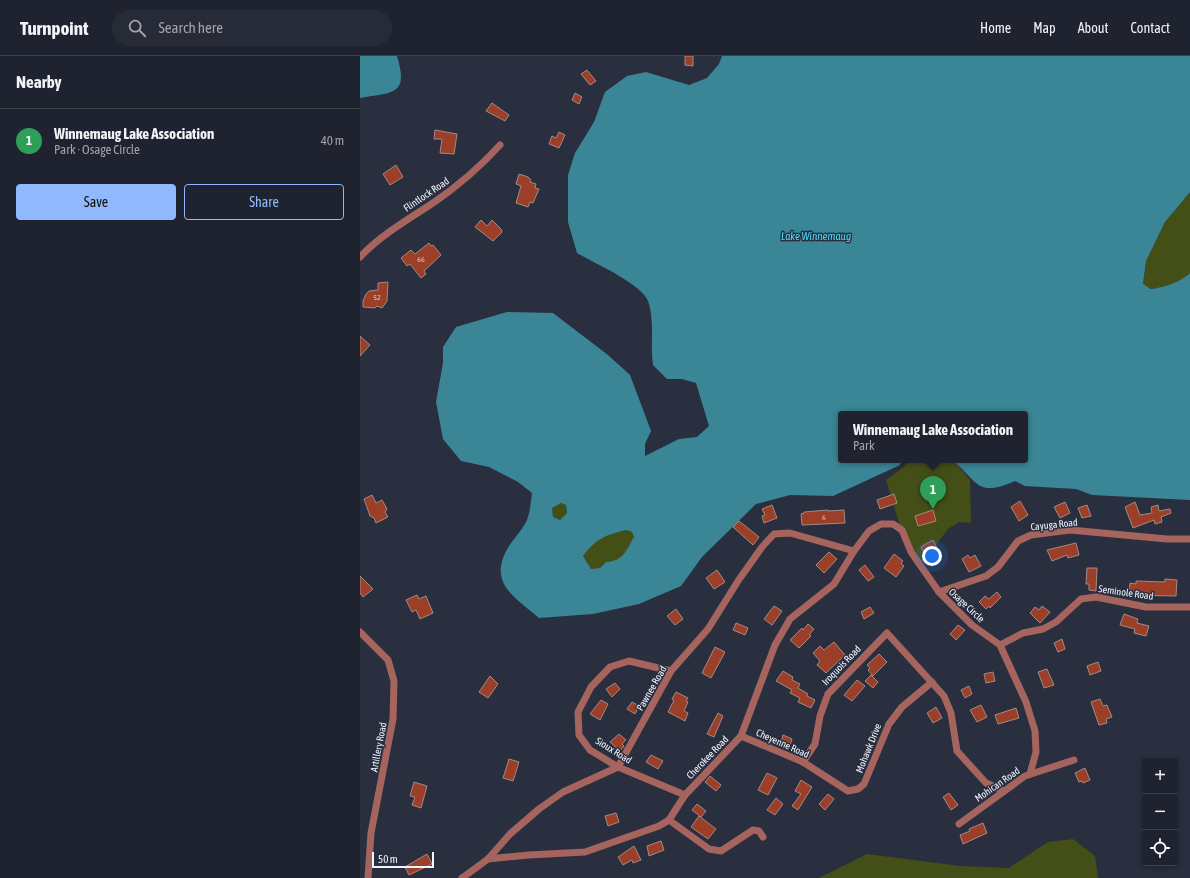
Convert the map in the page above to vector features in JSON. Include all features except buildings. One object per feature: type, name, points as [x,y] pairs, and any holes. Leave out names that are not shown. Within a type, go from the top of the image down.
[{"type":"street","name":"Flintlock Road","points":[[360,258],[371,246],[397,226],[469,176],[500,145]]},
{"type":"street","name":"Osage Circle","points":[[854,551],[869,531],[881,524],[893,524],[902,530],[911,552],[939,592],[972,625],[1000,645],[1026,702],[1035,731],[1036,752],[1030,774]]},
{"type":"street","name":"Cayuga Road","points":[[939,592],[986,576],[998,567],[1018,541],[1030,535],[1070,530],[1167,539],[1190,539]]},
{"type":"street","name":"Pawnee Road","points":[[618,767],[671,671],[708,629],[738,581],[762,547],[774,534],[790,533],[854,551]]},
{"type":"street","name":"Cherokee Road","points":[[669,820],[685,795],[741,736],[775,645],[790,619],[834,584],[854,551]]},
{"type":"street","name":"Seminole Road","points":[[1000,645],[1023,633],[1043,629],[1056,622],[1081,599],[1096,598],[1146,607],[1190,607]]},
{"type":"street","name":"Artillery Road","points":[[360,632],[388,660],[394,681],[393,719],[371,833],[368,878]]},
{"type":"street","name":"Iroquois Road","points":[[804,762],[815,744],[820,716],[828,694],[887,633],[932,682]]},
{"type":"street","name":"Sioux Road","points":[[671,671],[629,661],[610,667],[591,687],[578,712],[579,735],[590,750],[618,767],[685,795]]},
{"type":"street","name":"Mohawk Drive","points":[[858,789],[864,784],[889,724],[902,707],[932,682]]},
{"type":"street","points":[[932,682],[944,696],[951,712],[957,751],[986,783],[1004,791]]},
{"type":"street","name":"Cheyenne Road","points":[[741,736],[804,762],[848,791],[858,789]]},
{"type":"street","name":"Mohican Road","points":[[959,824],[1030,774],[1074,760]]},
{"type":"street","points":[[462,878],[488,860],[510,834],[539,809],[563,792],[618,767]]},
{"type":"street","points":[[488,860],[529,855],[585,852],[659,826],[669,820],[709,850],[722,851],[753,830],[759,831],[763,837]]},
{"type":"green space","points":[[1190,192],[1190,273],[1174,284],[1161,288],[1149,288],[1143,285],[1146,261],[1165,222]]},
{"type":"green space","points":[[906,463],[956,463],[970,480],[971,523],[959,522],[948,529],[922,563],[907,549],[886,480],[905,466]]},
{"type":"green space","points":[[561,503],[566,505],[567,513],[560,520],[553,517],[552,508]]},
{"type":"green space","points":[[626,530],[632,532],[635,537],[624,554],[616,560],[606,562],[600,568],[591,569],[583,556],[588,550],[602,538]]},
{"type":"green space","points":[[1073,839],[1095,856],[1098,878],[819,878],[867,854],[960,866],[1009,868],[1048,842]]},
{"type":"water","points":[[360,56],[397,56],[401,79],[395,90],[381,95],[360,98]]},
{"type":"water","name":"Lake Winnemaug","points":[[722,56],[1190,56],[1190,192],[1165,222],[1146,261],[1143,284],[1151,289],[1161,287],[1177,282],[1190,273],[1190,500],[1092,495],[1076,489],[1025,486],[1015,481],[1002,486],[985,488],[974,481],[955,463],[1028,463],[1028,411],[838,411],[838,463],[901,463],[900,465],[833,496],[790,495],[756,504],[702,557],[681,586],[639,604],[593,614],[539,618],[520,603],[506,587],[502,579],[501,569],[503,559],[509,546],[527,520],[532,493],[518,482],[489,467],[461,461],[443,439],[436,402],[443,363],[443,347],[456,327],[507,312],[553,313],[608,355],[630,375],[651,431],[645,444],[645,456],[679,439],[697,437],[709,426],[696,383],[682,379],[667,379],[653,365],[651,316],[648,301],[644,294],[627,281],[577,253],[568,222],[568,175],[575,153],[594,122],[605,92],[627,76],[646,72],[689,85],[707,78],[719,64]],"holes":[[[561,503],[566,505],[567,513],[560,520],[553,517],[552,508]],[[626,530],[632,532],[634,537],[629,547],[620,557],[616,560],[606,562],[600,568],[591,569],[583,556],[597,541],[612,534]]]},
{"type":"place","name":"Winnemaug Lake Association","points":[[933,509]]}]
